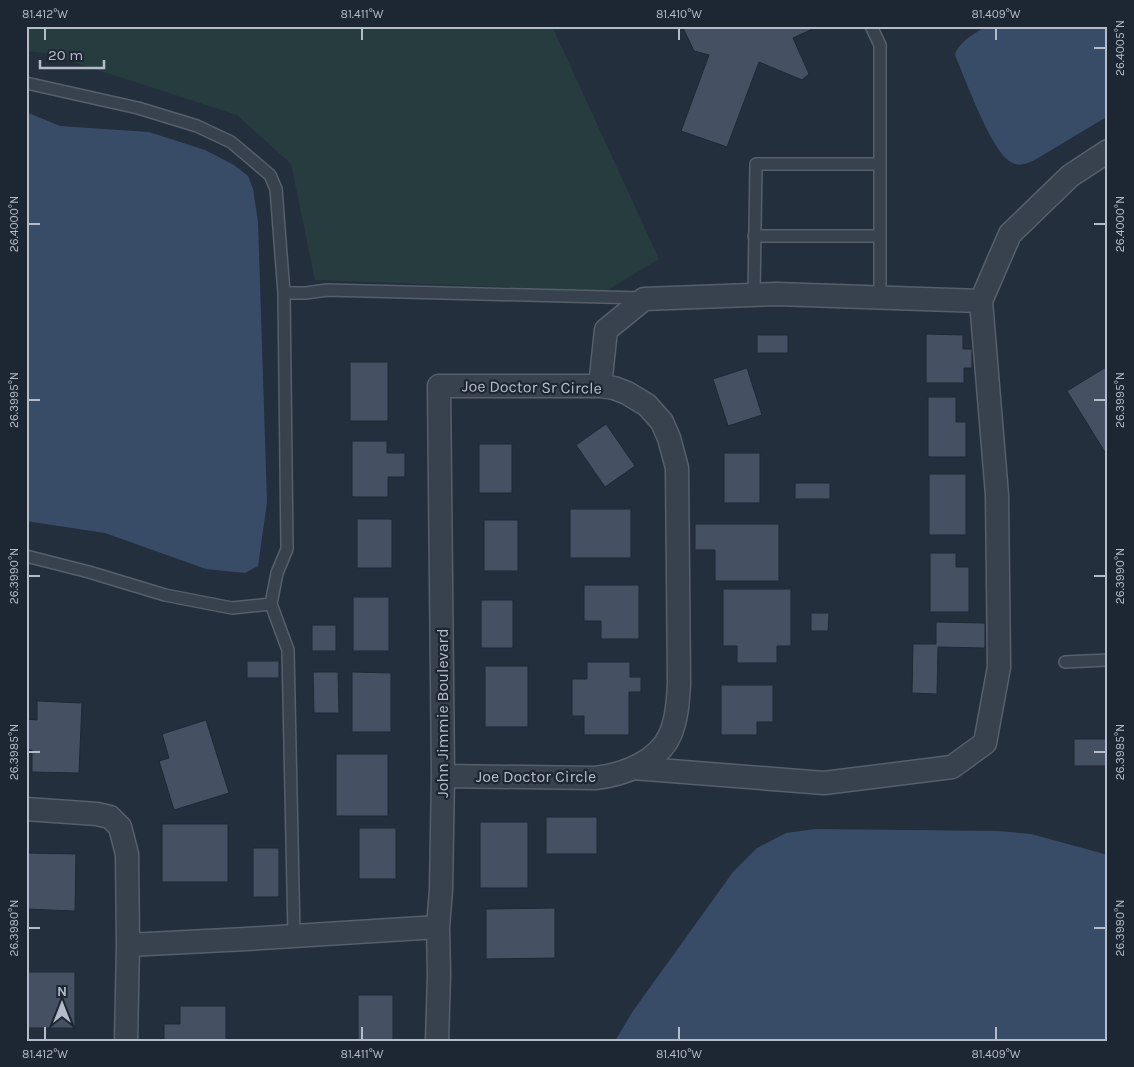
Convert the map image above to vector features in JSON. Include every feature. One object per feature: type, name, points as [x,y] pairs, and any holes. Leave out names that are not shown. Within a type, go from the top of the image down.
[{"type":"street","points":[[633,768],[824,783],[952,767],[985,742],[999,667],[999,648],[997,495],[981,301],[1010,234],[1070,176],[1108,151]]},
{"type":"street","points":[[600,386],[606,330],[644,298],[754,294],[981,301]]},
{"type":"street","name":"Joe Doctor Sr Circle","points":[[439,386],[600,386],[627,393],[646,405],[662,422],[669,438],[677,468],[678,582]]},
{"type":"street","name":"John Jimmie Boulevard","points":[[437,1041],[438,927],[441,890],[443,776],[439,386]]},
{"type":"street","name":"Joe Doctor Circle","points":[[443,776],[595,778],[611,776],[633,768],[661,748],[670,734],[678,704],[678,582]]},
{"type":"street","points":[[26,809],[97,814],[110,817],[120,827],[127,854],[126,1041]]},
{"type":"street","points":[[128,945],[438,927]]},
{"type":"lane","points":[[871,26],[880,45],[880,297]]},
{"type":"lane","points":[[26,83],[138,108],[197,126],[231,142],[270,175],[276,189],[284,293],[287,549],[276,573],[270,604],[288,650],[294,935]]},
{"type":"lane","points":[[754,294],[756,164],[879,164]]},
{"type":"lane","points":[[754,236],[879,236]]},
{"type":"lane","points":[[284,293],[306,293],[327,290],[644,298]]},
{"type":"lane","points":[[26,556],[165,595],[232,608],[270,604]]},
{"type":"lane","points":[[1065,662],[1108,660]]},
{"type":"green space","points":[[26,26],[552,26],[659,259],[606,291],[315,280],[291,164],[237,115],[45,53],[26,51]]},
{"type":"water","points":[[986,26],[1108,26],[1108,116],[1033,161],[1019,165],[1011,162],[995,144],[987,129],[955,55],[964,42]]},
{"type":"water","points":[[26,112],[60,126],[149,132],[205,150],[234,165],[248,176],[253,189],[258,222],[267,502],[258,566],[245,573],[206,569],[105,533],[26,521]]},
{"type":"water","points":[[816,829],[998,831],[1031,834],[1108,855],[1108,1041],[615,1041],[633,1011],[733,872],[757,848],[786,833]]},
{"type":"building","points":[[684,26],[819,26],[793,38],[809,74],[802,80],[759,62],[727,147],[681,131],[709,55],[694,51]]},
{"type":"building","points":[[926,334],[963,335],[963,349],[972,349],[972,368],[964,368],[964,383],[926,383]]},
{"type":"building","points":[[757,335],[788,335],[788,353],[757,353]]},
{"type":"building","points":[[350,362],[388,362],[388,421],[350,421]]},
{"type":"building","points":[[1106,367],[1108,370],[1108,457],[1067,391]]},
{"type":"building","points":[[747,368],[762,415],[728,426],[713,379]]},
{"type":"building","points":[[928,397],[956,397],[956,422],[966,422],[966,457],[928,457]]},
{"type":"building","points":[[606,424],[635,466],[605,487],[576,445]]},
{"type":"building","points":[[352,441],[387,441],[387,453],[405,453],[405,477],[388,477],[388,497],[352,497]]},
{"type":"building","points":[[479,444],[512,444],[512,493],[479,493]]},
{"type":"building","points":[[724,453],[760,453],[760,503],[724,503]]},
{"type":"building","points":[[929,474],[966,474],[966,535],[929,535]]},
{"type":"building","points":[[795,483],[830,483],[830,499],[795,499]]},
{"type":"building","points":[[570,509],[631,509],[631,558],[570,558]]},
{"type":"building","points":[[357,519],[392,519],[392,568],[357,568]]},
{"type":"building","points":[[484,520],[518,520],[518,571],[484,571]]},
{"type":"building","points":[[695,524],[779,524],[779,581],[715,581],[715,550],[695,550]]},
{"type":"building","points":[[930,553],[956,553],[956,567],[969,567],[969,612],[930,612]]},
{"type":"building","points":[[584,585],[639,585],[639,639],[601,639],[601,621],[584,621]]},
{"type":"building","points":[[723,589],[791,589],[791,646],[777,646],[777,663],[737,663],[737,646],[723,646]]},
{"type":"building","points":[[353,597],[389,597],[389,651],[353,651]]},
{"type":"building","points":[[481,600],[513,600],[513,648],[481,648]]},
{"type":"building","points":[[811,613],[829,613],[828,631],[811,631]]},
{"type":"building","points":[[936,622],[985,623],[985,648],[938,647],[937,694],[912,693],[913,644],[936,644]]},
{"type":"building","points":[[312,625],[336,625],[336,651],[312,651]]},
{"type":"building","points":[[247,661],[279,661],[279,678],[247,678]]},
{"type":"building","points":[[587,662],[630,662],[630,677],[641,677],[641,692],[629,692],[629,735],[584,735],[584,716],[572,716],[572,679],[587,679]]},
{"type":"building","points":[[485,666],[528,666],[528,727],[485,727]]},
{"type":"building","points":[[313,672],[338,672],[339,713],[314,713]]},
{"type":"building","points":[[352,672],[391,673],[391,732],[352,732]]},
{"type":"building","points":[[721,685],[773,685],[773,722],[757,722],[757,735],[721,735]]},
{"type":"building","points":[[37,701],[82,703],[79,773],[32,772],[32,750],[26,750],[26,719],[37,720]]},
{"type":"building","points":[[206,720],[229,793],[174,810],[159,761],[169,758],[162,734]]},
{"type":"building","points":[[1074,739],[1108,739],[1108,766],[1074,766]]},
{"type":"building","points":[[336,754],[388,754],[388,816],[336,816]]},
{"type":"building","points":[[546,817],[597,817],[597,854],[546,854]]},
{"type":"building","points":[[480,822],[528,822],[528,888],[480,888]]},
{"type":"building","points":[[162,824],[228,824],[228,882],[162,882]]},
{"type":"building","points":[[359,828],[396,828],[396,879],[359,879]]},
{"type":"building","points":[[253,848],[279,848],[279,897],[253,897]]},
{"type":"building","points":[[26,853],[76,854],[75,911],[26,909]]},
{"type":"building","points":[[555,908],[555,958],[486,959],[486,909]]},
{"type":"building","points":[[26,972],[75,972],[75,1028],[26,1028]]},
{"type":"building","points":[[358,995],[393,995],[393,1041],[358,1041]]},
{"type":"building","points":[[180,1006],[226,1006],[226,1041],[164,1041],[164,1024],[180,1024]]}]
